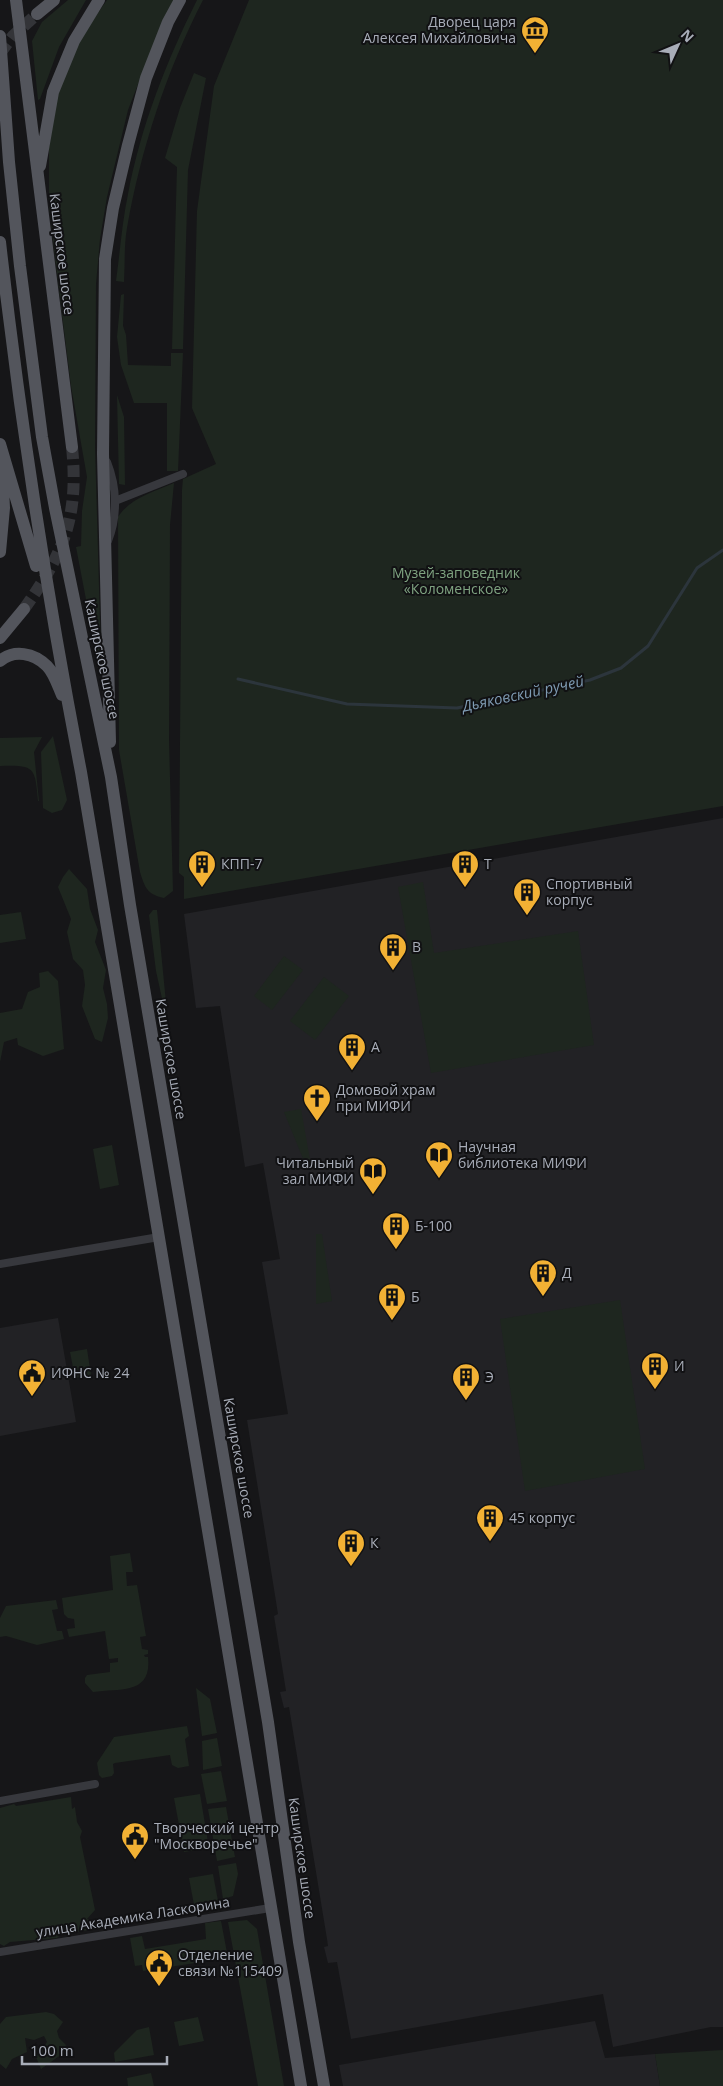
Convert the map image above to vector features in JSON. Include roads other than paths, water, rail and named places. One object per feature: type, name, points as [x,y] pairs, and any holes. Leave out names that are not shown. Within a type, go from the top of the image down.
[{"type":"main road","name":"Каширское шоссе","points":[[16,0],[72,447]]},
{"type":"main road","points":[[37,14],[54,0]]},
{"type":"main road","points":[[38,183],[53,92],[74,41],[99,0]]},
{"type":"main road","points":[[111,777],[104,552],[105,260],[113,208],[146,78],[168,22],[180,0]]},
{"type":"main road","name":"Каширское шоссе","points":[[0,36],[9,162],[18,248],[42,437],[111,777],[130,905],[268,1722],[299,1942],[324,2086]]},
{"type":"main road","points":[[0,242],[34,509],[159,1238],[301,2086]]},
{"type":"main road","points":[[0,443],[51,611]]},
{"type":"main road","points":[[0,443],[4,508],[0,552]]},
{"type":"main road","points":[[0,638],[24,609]]},
{"type":"main road","points":[[0,661],[12,653],[19,653],[35,658],[47,666],[70,714]]},
{"type":"street","points":[[103,454],[112,476],[115,501],[112,531],[104,552]]},
{"type":"street","points":[[115,501],[183,474]]},
{"type":"street","points":[[0,1264],[159,1238]]},
{"type":"street","points":[[0,1801],[95,1784]]},
{"type":"street","name":"улица Академика Ласкорина","points":[[0,1952],[270,1908]]},
{"type":"waterway","name":"Дьяковский ручей","points":[[238,679],[347,704],[457,708],[590,680],[621,668],[648,646],[697,568],[723,550]]},
{"type":"tunnel","points":[[0,53],[13,36],[37,14]]},
{"type":"tunnel","points":[[24,609],[59,552],[66,533],[73,494],[72,447]]},
{"type":"place","name":"Дворец царя Алексея Михайловича","points":[[535,54]]},
{"type":"place","name":"КПП-7","points":[[202,888]]},
{"type":"place","name":"Т","points":[[465,888]]},
{"type":"place","name":"Спортивный корпус","points":[[527,916]]},
{"type":"place","name":"В","points":[[393,971]]},
{"type":"place","name":"А","points":[[352,1071]]},
{"type":"place","name":"Домовой храм при МИФИ","points":[[317,1122]]},
{"type":"place","name":"Научная библиотека МИФИ","points":[[439,1179]]},
{"type":"place","name":"Читальный зал МИФИ","points":[[373,1195]]},
{"type":"place","name":"Б-100","points":[[396,1250]]},
{"type":"place","name":"Д","points":[[543,1297]]},
{"type":"place","name":"Б","points":[[392,1321]]},
{"type":"place","name":"И","points":[[655,1390]]},
{"type":"place","name":"ИФНС № 24","points":[[32,1397]]},
{"type":"place","name":"Э","points":[[466,1401]]},
{"type":"place","name":"45 корпус","points":[[490,1542]]},
{"type":"place","name":"К","points":[[351,1567]]},
{"type":"place","name":"Творческий центр \"Москворечье\"","points":[[135,1860]]},
{"type":"place","name":"Отделение связи №115409","points":[[159,1987]]},
{"type":"park label","name":"Музей-заповедник «Коломенское»","points":[[456,582]]}]
